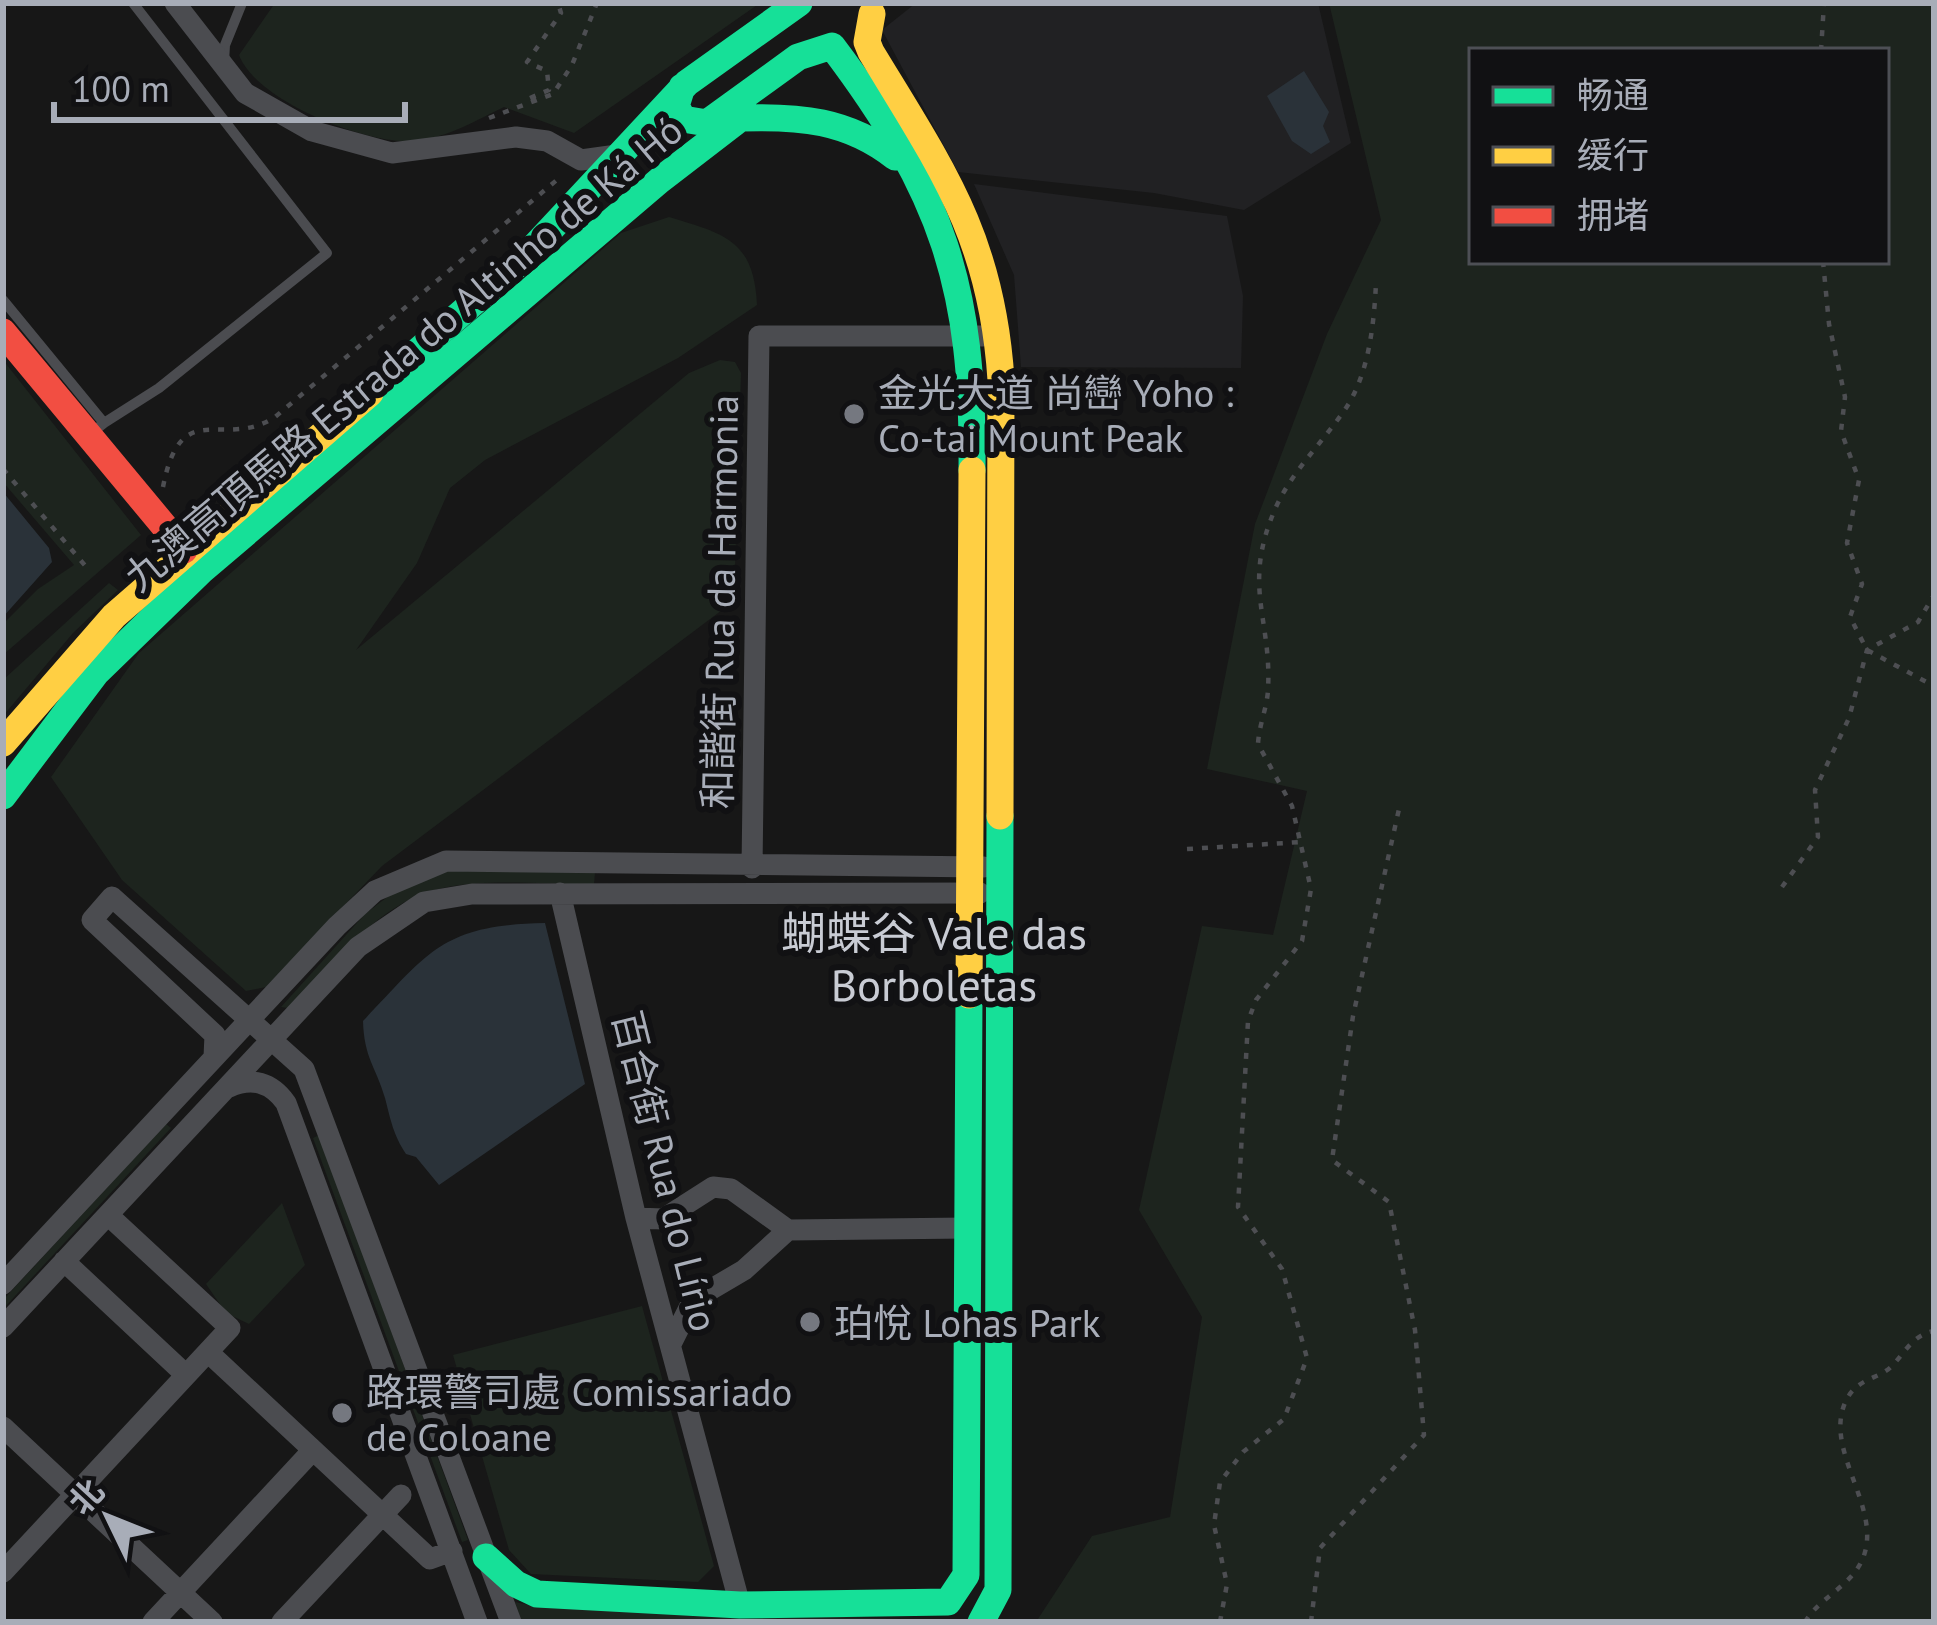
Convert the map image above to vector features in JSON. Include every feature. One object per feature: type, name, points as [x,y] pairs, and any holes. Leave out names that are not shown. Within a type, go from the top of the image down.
[{"type":"street","points":[[176,3],[226,74],[284,119],[343,141],[392,153],[529,138],[548,141],[581,160],[617,155]]},
{"type":"street","name":"九澳高頂馬路 Estrada do Altinho de Ká Hó","points":[[3,743],[75,656],[184,550],[521,261],[682,86],[799,3]]},
{"type":"street","points":[[486,1557],[516,1584],[537,1594],[740,1605],[929,1605],[958,1593],[966,1575],[969,880],[984,336],[991,286],[968,220],[871,52],[867,42],[879,9]]},
{"type":"street","name":"九澳高頂馬路 Estrada do Altinho de Ká Hó","points":[[3,796],[96,673],[201,571],[660,180],[879,9]]},
{"type":"street","points":[[682,86],[676,106],[682,119],[707,123],[798,57],[832,46],[926,194],[984,336],[998,880],[998,1590],[981,1622]]},
{"type":"street","points":[[741,118],[791,116],[862,133],[895,157],[926,194]]},
{"type":"street","points":[[3,332],[96,430],[157,522],[184,550]]},
{"type":"street","name":"和諧街 Rua da Harmonia","points":[[752,868],[760,336],[984,336]]},
{"type":"street","points":[[3,1284],[375,891],[446,861],[752,868],[969,880]]},
{"type":"street","points":[[3,1327],[358,946],[424,902],[472,894],[998,880]]},
{"type":"street","name":"百合街 Rua do Lírio","points":[[560,893],[636,1218],[740,1605]]},
{"type":"street","points":[[214,1057],[215,1035],[92,920],[112,897],[304,1069]]},
{"type":"street","points":[[309,998],[301,1031],[304,1069],[511,1622]]},
{"type":"street","points":[[219,1095],[230,1086],[255,1081],[286,1103],[477,1619]]},
{"type":"street","points":[[636,1218],[663,1219],[699,1195],[722,1188],[731,1189],[788,1230],[967,1228]]},
{"type":"street","points":[[3,1572],[230,1328],[108,1215]]},
{"type":"street","points":[[672,1342],[692,1300],[744,1270],[788,1230]]},
{"type":"street","points":[[64,1261],[186,1375]]},
{"type":"street","points":[[208,1352],[430,1559],[452,1551]]},
{"type":"street","points":[[3,1427],[212,1622]]},
{"type":"street","points":[[153,1622],[314,1450]]},
{"type":"street","points":[[283,1622],[401,1495]]},
{"type":"lane","points":[[3,300],[96,430],[159,388],[327,253],[133,3]]},
{"type":"lane","points":[[226,74],[224,45],[242,3]]},
{"type":"lane","points":[[198,34],[215,41],[231,24]]},
{"type":"path","points":[[457,146],[458,132],[549,90],[547,71],[527,62],[562,13],[558,3]]},
{"type":"path","points":[[514,106],[553,94],[572,65],[597,3]]},
{"type":"path","points":[[1821,48],[1824,3]]},
{"type":"path","points":[[157,522],[177,443],[197,428],[260,427],[581,160]]},
{"type":"path","points":[[1823,264],[1828,324],[1845,397],[1841,431],[1859,480],[1847,543],[1862,584],[1850,617],[1867,650],[1934,686]]},
{"type":"path","points":[[1220,1622],[1227,1584],[1214,1525],[1220,1482],[1243,1452],[1284,1420],[1306,1358],[1282,1269],[1247,1228],[1237,1194],[1245,1037],[1256,1000],[1302,941],[1311,889],[1292,806],[1258,744],[1268,695],[1256,598],[1259,561],[1288,487],[1349,404],[1375,324],[1376,283]]},
{"type":"path","points":[[3,469],[88,568]]},
{"type":"path","points":[[1782,887],[1818,837],[1815,790],[1849,718],[1867,650],[1918,622],[1934,595]]},
{"type":"path","points":[[1311,1622],[1320,1548],[1424,1435],[1415,1330],[1389,1202],[1332,1160],[1354,1016],[1399,809]]},
{"type":"path","points":[[1187,849],[1302,842]]},
{"type":"path","points":[[1805,1622],[1856,1571],[1865,1554],[1865,1517],[1842,1439],[1846,1400],[1862,1380],[1888,1370],[1914,1340],[1934,1331]]},
{"type":"shaded area","points":[[275,3],[760,3],[574,133],[504,107],[429,139],[396,141],[316,117],[267,89],[250,72],[239,55]]},
{"type":"shaded area","points":[[916,3],[1318,3],[1351,143],[1244,210],[1154,193],[958,172],[882,30]]},
{"type":"shaded area","points":[[1329,3],[1934,3],[1934,1622],[1036,1622],[1092,1536],[1170,1517],[1202,1317],[1139,1210],[1202,926],[1273,935],[1307,791],[1207,769],[1255,524],[1327,334],[1381,220]]},
{"type":"shaded area","points":[[1304,71],[1329,112],[1323,126],[1330,142],[1311,154],[1292,141],[1267,96]]},
{"type":"shaded area","points":[[974,184],[1227,216],[1243,296],[1241,368],[1021,367],[1014,275]]},
{"type":"shaded area","points":[[669,217],[721,235],[743,253],[755,283],[757,305],[678,358],[485,460],[450,488],[417,563],[356,650],[689,373],[720,360],[735,362],[741,373],[734,601],[382,866],[266,987],[246,991],[122,880],[51,777],[139,653],[621,233]]},
{"type":"shaded area","points":[[3,360],[141,535],[3,655],[3,624],[38,589],[74,565],[3,482]]},
{"type":"shaded area","points":[[3,492],[49,548],[52,562],[3,617]]},
{"type":"shaded area","points":[[109,583],[118,590],[73,633],[3,716],[3,680]]},
{"type":"shaded area","points":[[445,871],[595,872],[594,885],[488,883],[420,895],[363,933],[288,1008],[281,1007],[365,914],[399,888]]},
{"type":"shaded area","points":[[545,923],[585,1084],[439,1185],[398,1140],[368,1053],[363,1021],[440,946],[483,929]]},
{"type":"shaded area","points":[[166,1124],[171,1128],[3,1309],[3,1300]]},
{"type":"shaded area","points":[[319,1135],[468,1540],[462,1542],[313,1138]]},
{"type":"shaded area","points":[[282,1203],[305,1265],[249,1324],[226,1313],[206,1284]]},
{"type":"shaded area","points":[[642,1306],[714,1566],[698,1582],[531,1574],[509,1550],[453,1355]]},
{"type":"shaded area","points":[[515,1602],[534,1606],[929,1620],[522,1622]]},
{"type":"traffic: fast","points":[[370,393],[521,261],[687,83],[799,3]]},
{"type":"traffic: fast","points":[[682,87],[676,106],[683,119],[707,123],[798,57],[832,46],[901,149],[944,244],[967,347],[972,470]]},
{"type":"traffic: fast","points":[[741,118],[822,123],[859,135],[895,157]]},
{"type":"traffic: fast","points":[[3,796],[96,673],[201,571],[660,180],[738,120]]},
{"type":"traffic: fast","points":[[981,1622],[998,1590],[1000,816]]},
{"type":"traffic: fast","points":[[486,1557],[516,1584],[537,1594],[740,1605],[948,1602],[966,1575],[969,995]]},
{"type":"traffic: slow","points":[[872,14],[867,42],[959,207],[975,245],[996,330],[1001,380],[1000,816]]},
{"type":"traffic: slow","points":[[3,743],[114,616],[370,393]]},
{"type":"traffic: slow","points":[[969,995],[972,470]]},
{"type":"traffic: jam","points":[[3,332],[184,550]]},
{"type":"place","name":"金光大道 尚巒 Yoho : Co-tai Mount Peak","points":[[854,414]]},
{"type":"place","name":"珀悅 Lohas Park","points":[[810,1322]]},
{"type":"place","name":"路環警司處 Comissariado de Coloane","points":[[342,1413]]},
{"type":"district","name":"蝴蝶谷 Vale das Borboletas","points":[[934,958]]}]
